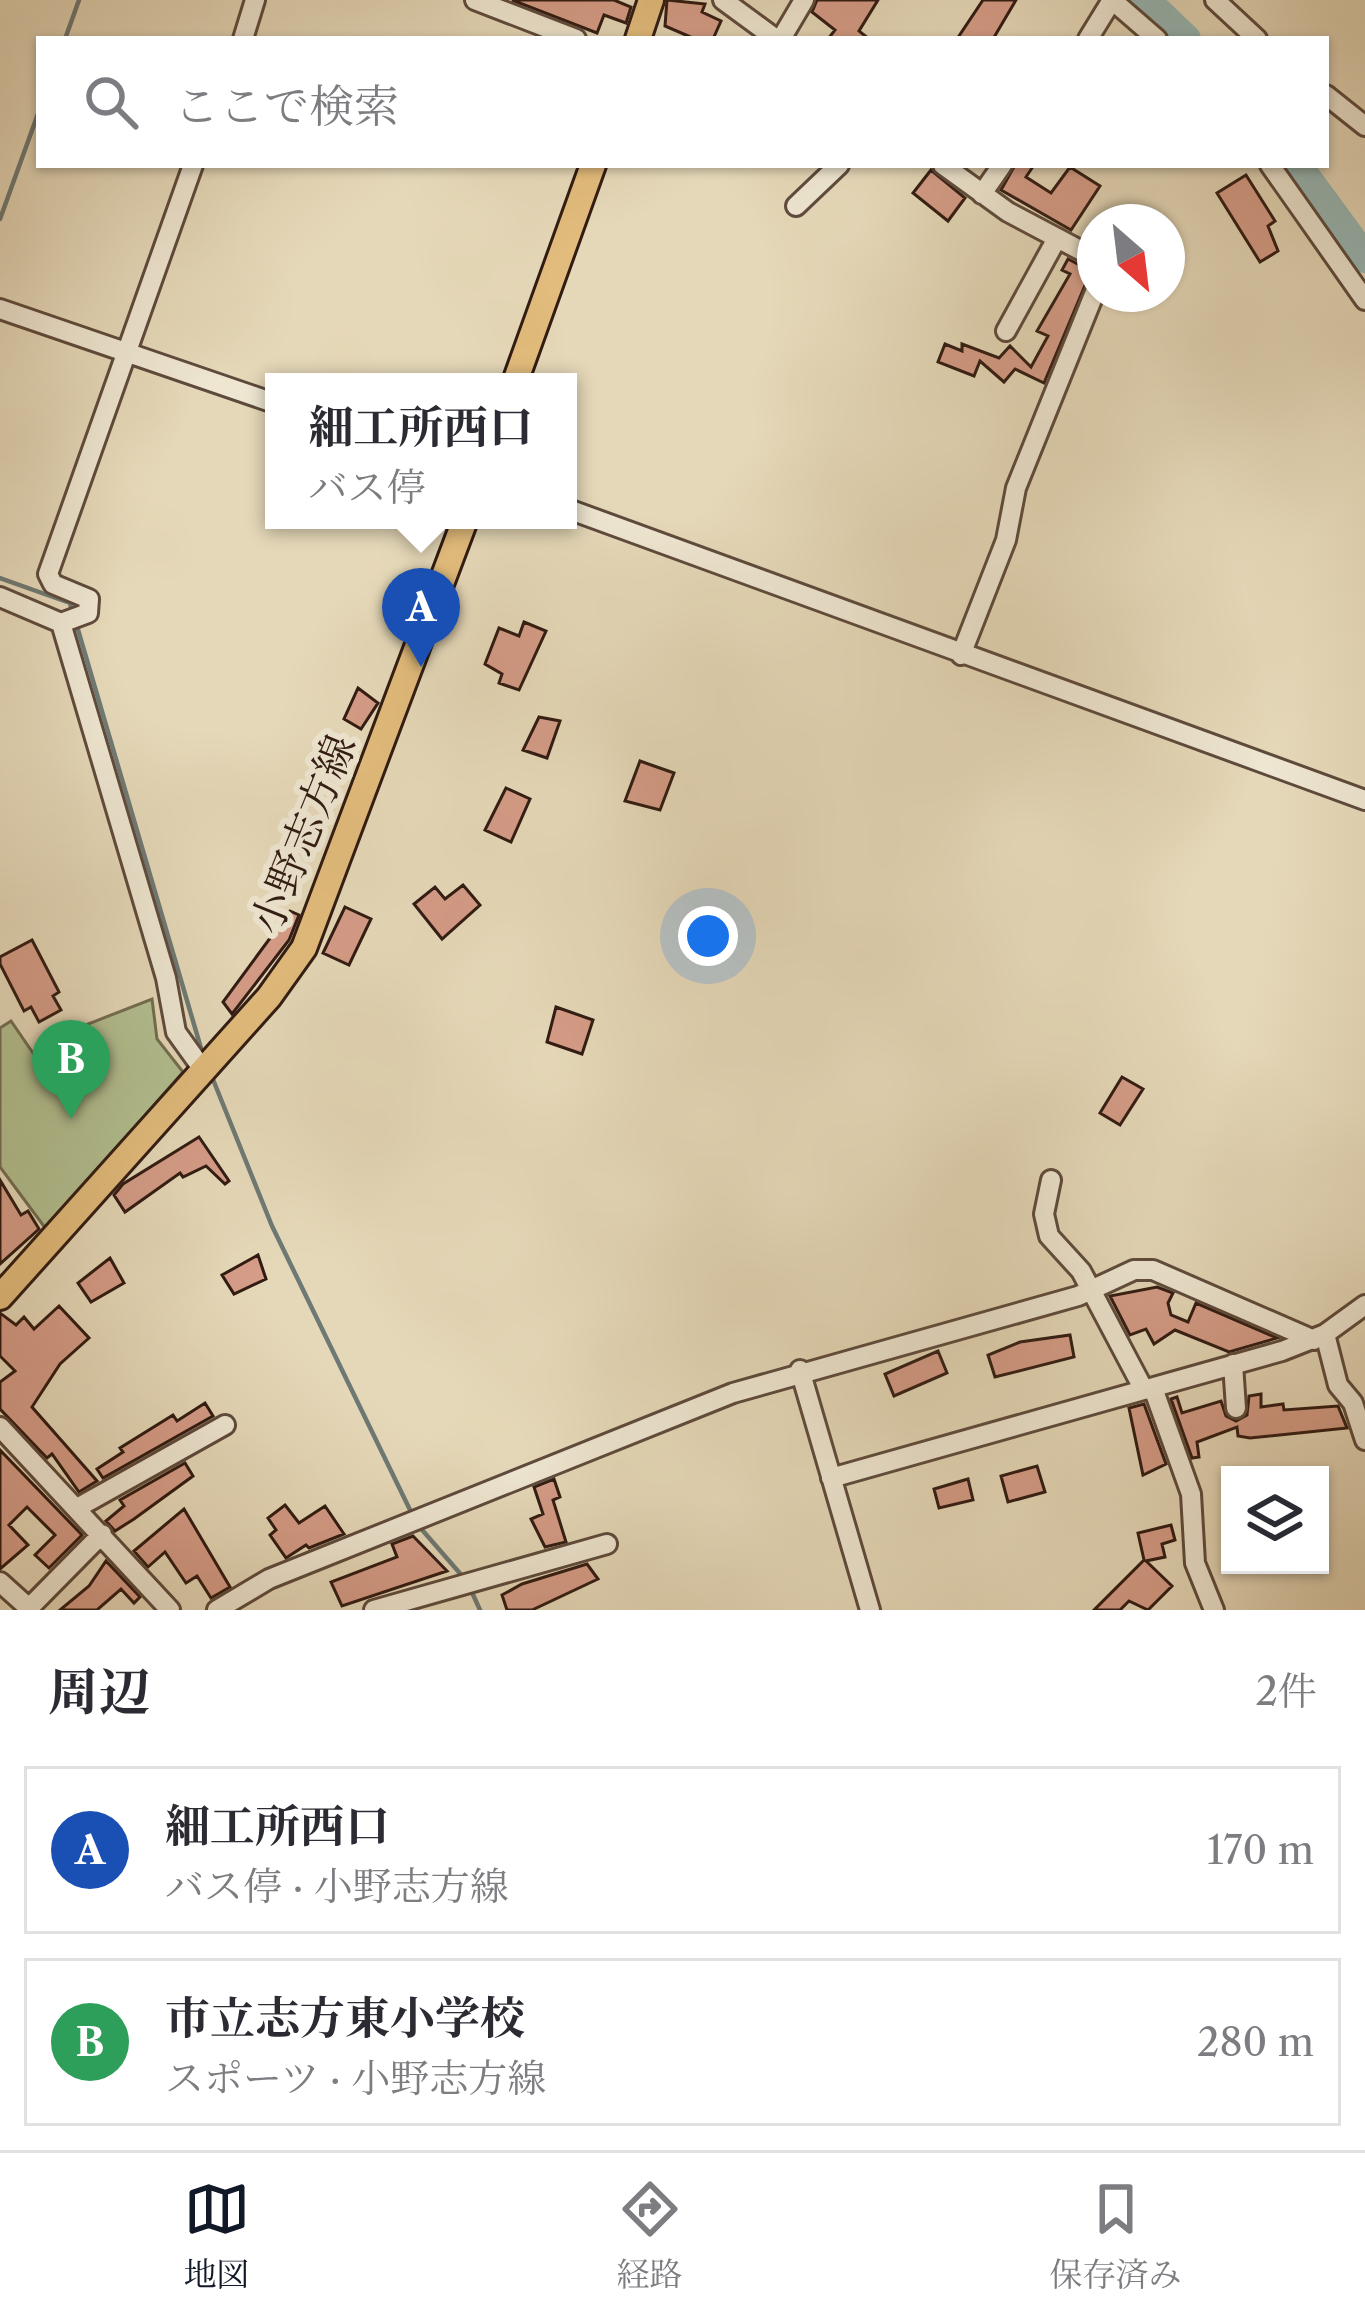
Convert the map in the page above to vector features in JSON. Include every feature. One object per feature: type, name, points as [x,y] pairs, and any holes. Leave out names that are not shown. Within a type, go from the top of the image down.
[{"type":"main road","points":[[639,36],[651,0]]},
{"type":"main road","points":[[518,373],[592,168]]},
{"type":"main road","name":"小野志方線","points":[[0,1297],[284,977],[323,910],[462,529]]},
{"type":"street","points":[[244,36],[255,0]]},
{"type":"street","points":[[475,0],[568,36]]},
{"type":"street","points":[[722,0],[774,36]]},
{"type":"street","points":[[780,36],[804,0]]},
{"type":"street","points":[[1090,36],[1112,0],[1153,36]]},
{"type":"street","points":[[1215,0],[1254,36]]},
{"type":"street","points":[[1329,97],[1365,126]]},
{"type":"street","points":[[0,597],[61,623],[88,613],[88,599],[52,584],[48,574],[193,168]]},
{"type":"street","points":[[796,206],[836,168]]},
{"type":"street","points":[[947,168],[1077,250]]},
{"type":"street","points":[[982,194],[1000,168]]},
{"type":"street","points":[[1272,168],[1365,300]]},
{"type":"street","points":[[1006,331],[1056,240]]},
{"type":"street","points":[[0,309],[265,400]]},
{"type":"street","points":[[961,655],[1006,540],[1016,488],[1087,312]]},
{"type":"street","points":[[577,512],[1365,800]]},
{"type":"street","points":[[61,623],[160,956],[176,1032],[210,1064]]},
{"type":"street","points":[[1052,1180],[1044,1226],[1093,1291],[1149,1389],[1191,1494],[1196,1563],[1214,1610]]},
{"type":"street","points":[[217,1610],[269,1579],[800,1370],[1093,1291],[1134,1270],[1153,1270],[1320,1337],[1339,1385],[1353,1403],[1365,1440]]},
{"type":"street","points":[[831,1478],[1320,1337],[1365,1305]]},
{"type":"street","points":[[1233,1364],[1236,1408]]},
{"type":"street","points":[[800,1370],[870,1610]]},
{"type":"street","points":[[77,1508],[225,1424]]},
{"type":"street","points":[[0,1428],[170,1610]]},
{"type":"street","points":[[0,1582],[30,1609],[102,1534]]},
{"type":"street","points":[[374,1610],[607,1544]]},
{"type":"street","points":[[138,1610],[156,1593]]},
{"type":"green space","points":[[152,999],[157,1039],[183,1072],[46,1229],[0,1167],[0,1028],[11,1021],[33,1053],[83,1026]]},
{"type":"building","points":[[512,0],[614,0],[631,7],[626,23],[604,15],[597,33]]},
{"type":"building","points":[[667,0],[705,4],[702,12],[721,21],[714,36],[688,36],[665,26]]},
{"type":"building","points":[[817,0],[878,0],[859,31],[865,36],[830,36],[835,30],[812,12]]},
{"type":"building","points":[[983,0],[1016,0],[995,36],[959,36]]},
{"type":"building","points":[[1013,168],[1032,168],[1026,177],[1051,193],[1069,168],[1100,186],[1088,204],[1077,204],[1077,221],[1071,230],[1001,190]]},
{"type":"building","points":[[931,170],[965,198],[948,221],[913,193]]},
{"type":"building","points":[[1246,175],[1275,221],[1268,226],[1278,251],[1260,262],[1217,193]]},
{"type":"building","points":[[1068,259],[1077,264],[1077,304],[1044,383],[1015,369],[1004,382],[980,361],[974,376],[938,362],[945,344],[962,351],[962,344],[999,358],[1010,346],[1031,367],[1048,336],[1037,331],[1070,274],[1062,270]]},
{"type":"building","points":[[524,622],[546,631],[519,690],[499,683],[502,674],[485,664],[499,628],[519,636]]},
{"type":"building","points":[[358,688],[378,703],[361,729],[344,719]]},
{"type":"building","points":[[539,717],[560,721],[547,758],[523,750]]},
{"type":"building","points":[[640,761],[674,773],[660,810],[625,801]]},
{"type":"building","points":[[506,788],[530,799],[511,842],[485,830]]},
{"type":"building","points":[[463,885],[480,905],[442,939],[414,904],[435,887],[445,899]]},
{"type":"building","points":[[345,907],[371,919],[349,965],[323,953]]},
{"type":"building","points":[[290,911],[299,915],[289,940],[232,1014],[223,1002]]},
{"type":"building","points":[[32,940],[59,992],[53,996],[61,1010],[39,1022],[31,1007],[24,1011],[0,964],[0,957]]},
{"type":"building","points":[[556,1007],[593,1020],[582,1054],[547,1042]]},
{"type":"building","points":[[1122,1077],[1143,1089],[1120,1125],[1100,1113]]},
{"type":"building","points":[[199,1137],[229,1181],[225,1184],[206,1166],[183,1177],[180,1173],[125,1212],[114,1195],[123,1184]]},
{"type":"building","points":[[0,1180],[21,1215],[28,1211],[39,1229],[0,1264]]},
{"type":"building","points":[[258,1255],[266,1279],[234,1294],[222,1275]]},
{"type":"building","points":[[110,1258],[124,1283],[91,1302],[78,1283]]},
{"type":"building","points":[[1157,1287],[1173,1293],[1168,1303],[1171,1315],[1188,1322],[1196,1303],[1277,1338],[1229,1352],[1175,1330],[1154,1344],[1146,1329],[1130,1335],[1110,1296]]},
{"type":"building","points":[[59,1306],[89,1338],[60,1364],[32,1407],[97,1481],[79,1492],[52,1454],[47,1458],[0,1409],[0,1382],[15,1371],[0,1356],[0,1313],[16,1325],[24,1317],[34,1329]]},
{"type":"building","points":[[1070,1335],[1074,1357],[995,1377],[988,1355],[1020,1342]]},
{"type":"building","points":[[938,1351],[947,1373],[894,1396],[885,1374]]},
{"type":"building","points":[[1261,1394],[1261,1407],[1338,1406],[1347,1428],[1250,1438],[1238,1436],[1237,1427],[1197,1442],[1199,1457],[1192,1458],[1171,1399],[1177,1397],[1182,1413],[1221,1401],[1226,1416],[1236,1421],[1247,1415],[1249,1396]]},
{"type":"building","points":[[205,1403],[213,1416],[103,1478],[97,1469],[123,1452],[120,1448],[173,1415],[177,1421]]},
{"type":"building","points":[[1144,1404],[1166,1464],[1143,1475],[1129,1408]]},
{"type":"building","points":[[0,1450],[82,1535],[49,1568],[35,1555],[55,1535],[27,1507],[9,1525],[28,1545],[0,1569]]},
{"type":"building","points":[[185,1463],[193,1476],[115,1531],[106,1521],[124,1506],[120,1500]]},
{"type":"building","points":[[1037,1466],[1045,1492],[1008,1502],[1001,1476]]},
{"type":"building","points":[[554,1479],[560,1497],[553,1500],[566,1542],[545,1547],[531,1519],[543,1514],[534,1487]]},
{"type":"building","points":[[968,1479],[973,1500],[939,1508],[934,1489]]},
{"type":"building","points":[[285,1505],[299,1523],[325,1506],[344,1534],[309,1548],[306,1545],[286,1558],[270,1535],[276,1530],[268,1518]]},
{"type":"building","points":[[184,1509],[230,1587],[211,1598],[197,1576],[186,1583],[165,1552],[148,1567],[134,1551]]},
{"type":"building","points":[[1171,1525],[1175,1540],[1162,1544],[1165,1557],[1146,1561],[1172,1586],[1148,1610],[1129,1601],[1120,1610],[1094,1610],[1144,1560],[1138,1533]]},
{"type":"building","points":[[413,1536],[447,1571],[342,1606],[331,1582],[397,1557],[392,1544]]},
{"type":"building","points":[[106,1561],[140,1597],[134,1603],[121,1589],[97,1610],[60,1610],[89,1586]]},
{"type":"building","points":[[587,1564],[598,1579],[532,1610],[507,1610],[502,1595]]},
{"type":"waterway","points":[[66,36],[79,0]]},
{"type":"waterway","points":[[1145,0],[1183,36]]},
{"type":"waterway","points":[[0,219],[36,119]]},
{"type":"waterway","points":[[1299,168],[1365,258]]},
{"type":"waterway","points":[[0,578],[70,603],[72,612]]},
{"type":"waterway","points":[[76,623],[203,1055]]},
{"type":"waterway","points":[[212,1077],[272,1226],[412,1514]]},
{"type":"waterway","points":[[417,1524],[464,1578]]},
{"type":"waterway","points":[[470,1588],[480,1610]]},
{"type":"place","name":"細工所西口","points":[[421,667]]},
{"type":"place","name":"市立志方東小学校","points":[[71,1119]]}]
